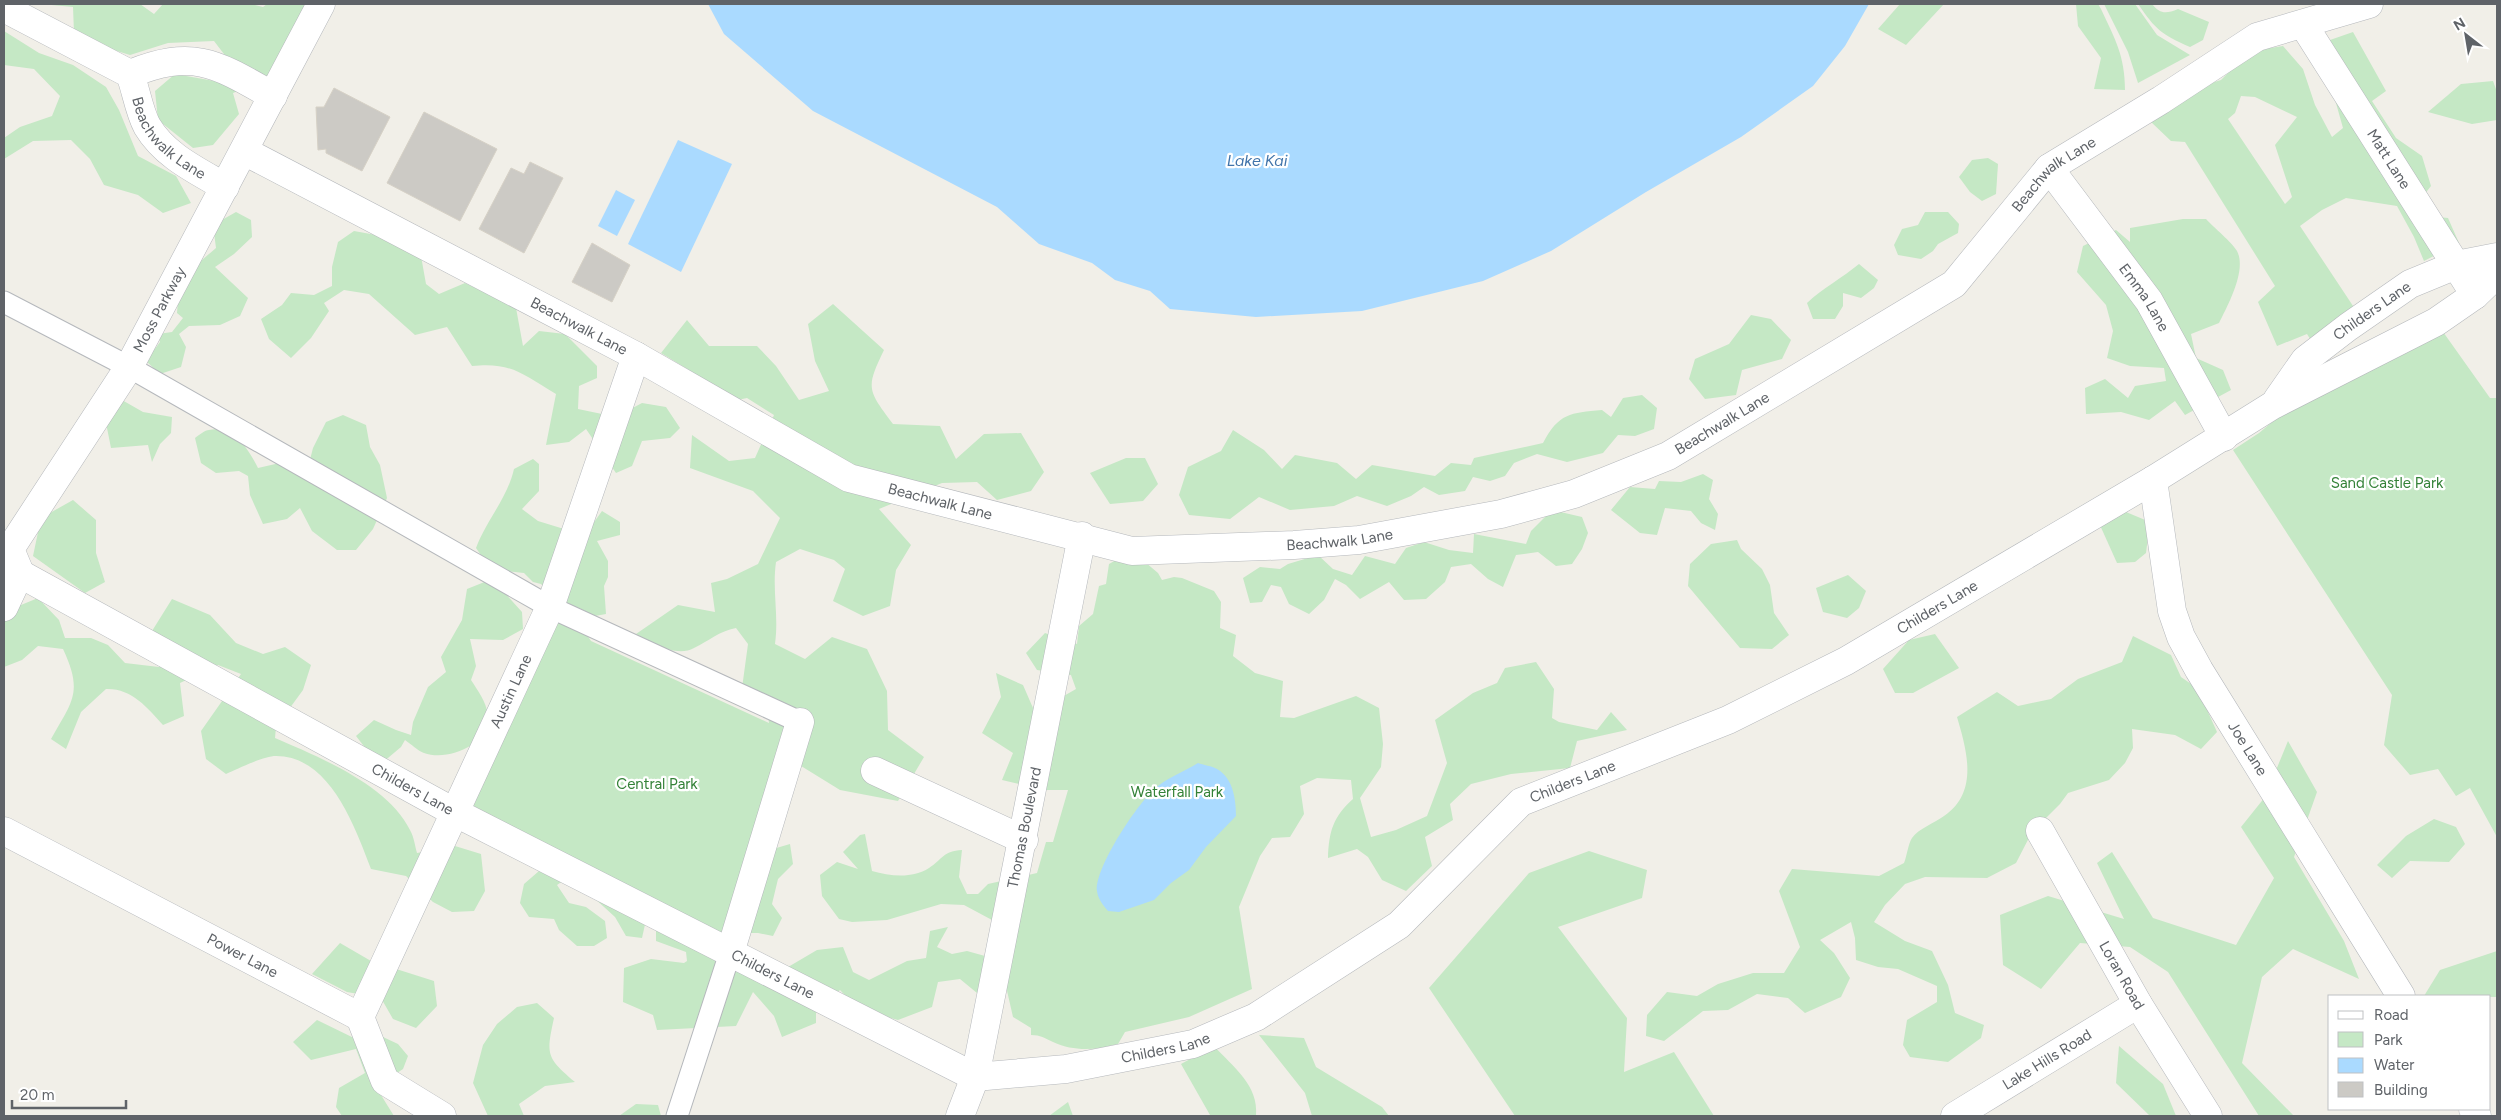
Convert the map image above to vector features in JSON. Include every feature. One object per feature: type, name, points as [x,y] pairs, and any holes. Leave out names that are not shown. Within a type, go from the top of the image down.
[{"type":"street","name":"Moss Parkway","points":[[12,569],[10,549],[129,367],[321,4]]},
{"type":"street","name":"Beachwalk Lane","points":[[244,151],[636,356],[848,478],[1082,536],[1132,551],[1294,545],[1359,540],[1502,514],[1574,494],[1668,456],[1954,284],[2049,168],[2161,100],[2257,38],[2369,4]]},
{"type":"street","name":"Beachwalk Lane","points":[[4,8],[130,74],[146,125],[179,161],[225,187]]},
{"type":"street","name":"Matt Lane","points":[[2304,24],[2475,295]]},
{"type":"street","name":"Beachwalk Lane","points":[[130,74],[153,65],[183,60],[223,67],[273,96]]},
{"type":"street","name":"Emma Lane","points":[[2049,168],[2149,301],[2224,437]]},
{"type":"street","name":"Childers Lane","points":[[2273,405],[2305,360],[2340,332],[2410,284],[2456,265],[2497,257]]},
{"type":"street","name":"Childers Lane","points":[[12,569],[454,812],[975,1077],[1066,1069],[1193,1044],[1256,1017],[1399,925],[1521,802],[1728,720],[1846,661],[2153,480],[2273,405],[2436,322],[2475,295],[2497,274]]},
{"type":"street","name":"Austin Lane","points":[[360,1016],[550,607],[636,356]]},
{"type":"street","name":"Joe Lane","points":[[2153,480],[2172,612],[2181,637],[2199,670],[2399,995]]},
{"type":"street","name":"Thomas Boulevard","points":[[960,1116],[975,1077],[1024,840],[1082,536]]},
{"type":"street","points":[[4,607],[12,569]]},
{"type":"street","points":[[730,953],[800,722]]},
{"type":"street","points":[[875,771],[1024,840]]},
{"type":"street","name":"Loran Road","points":[[2040,831],[2138,1004],[2208,1116]]},
{"type":"street","name":"Power Lane","points":[[4,832],[360,1016]]},
{"type":"street","name":"Lake Hills Road","points":[[1955,1116],[2138,1004]]},
{"type":"street","points":[[360,1016],[385,1081],[442,1116]]},
{"type":"lane","points":[[4,302],[129,367],[550,607],[800,722]]},
{"type":"lane","points":[[677,1116],[730,953]]},
{"type":"green space","points":[[41,4],[140,4],[154,14],[163,4],[251,4],[263,7],[267,4],[313,4],[270,78],[233,93],[239,114],[213,145],[193,148],[158,120],[155,91],[175,74],[220,82],[227,58],[214,41],[168,43],[130,55],[94,44],[74,33],[73,7]]},
{"type":"green space","points":[[1900,4],[1944,4],[1906,45],[1878,29]]},
{"type":"green space","points":[[2076,4],[2098,4],[2101,9],[2121,57],[2125,90],[2094,89],[2101,58],[2078,26]]},
{"type":"green space","points":[[2104,4],[2135,4],[2157,35],[2190,55],[2138,83],[2128,52]]},
{"type":"green space","points":[[2138,4],[2152,4],[2158,10],[2164,12],[2178,9],[2209,22],[2203,40],[2190,47],[2172,38],[2155,26]]},
{"type":"green space","points":[[4,31],[39,53],[73,65],[106,87],[119,110],[138,156],[176,176],[191,203],[163,213],[138,195],[104,185],[90,159],[71,140],[33,141],[4,159],[4,138],[20,127],[52,116],[60,96],[34,69],[4,65]]},
{"type":"green space","points":[[2353,32],[2386,91],[2372,101],[2396,138],[2422,156],[2431,186],[2409,214],[2448,218],[2459,243],[2424,261],[2414,237],[2397,206],[2346,198],[2322,210],[2300,226],[2361,318],[2317,350],[2307,334],[2277,346],[2258,302],[2275,286],[2185,142],[2171,141],[2150,121],[2188,90],[2221,80],[2239,62],[2258,50],[2283,46],[2303,69],[2315,105],[2332,137],[2343,128],[2334,96],[2330,40]],"holes":[[[2241,96],[2255,97],[2297,117],[2275,145],[2292,197],[2285,204],[2228,119],[2235,113]]]},
{"type":"green space","points":[[2493,81],[2497,92],[2497,120],[2472,124],[2428,112],[2461,84]]},
{"type":"green space","points":[[1988,158],[1998,164],[1996,194],[1982,201],[1970,192],[1959,177],[1972,160]]},
{"type":"green space","points":[[236,212],[251,220],[252,237],[234,254],[215,267],[248,298],[240,316],[220,325],[189,326],[179,334],[186,347],[181,367],[160,374],[146,361],[160,342],[158,334],[172,332],[183,318],[177,313],[181,291],[193,269],[216,248],[213,225]]},
{"type":"green space","points":[[1925,212],[1948,212],[1959,224],[1958,233],[1938,244],[1933,251],[1921,259],[1898,255],[1894,245],[1902,229],[1918,225]]},
{"type":"green space","points":[[2183,219],[2206,219],[2237,251],[2240,268],[2238,277],[2219,323],[2191,334],[2196,358],[2223,370],[2231,390],[2185,415],[2175,401],[2149,420],[2121,412],[2086,414],[2085,388],[2105,379],[2128,398],[2135,386],[2166,381],[2164,368],[2130,366],[2107,358],[2113,331],[2106,305],[2077,272],[2083,246],[2116,230],[2130,242],[2130,228]]},
{"type":"green space","points":[[354,231],[387,237],[421,256],[426,284],[439,294],[465,283],[516,308],[523,346],[539,331],[565,334],[597,366],[597,378],[579,386],[578,409],[602,414],[627,411],[642,403],[666,407],[680,428],[670,438],[642,441],[632,466],[616,473],[586,429],[569,442],[546,445],[556,394],[525,375],[507,368],[486,365],[472,366],[447,327],[415,335],[369,294],[344,290],[324,303],[329,311],[311,338],[291,358],[269,339],[261,319],[282,305],[291,293],[314,295],[332,286],[332,267],[338,242]]},
{"type":"green space","points":[[1859,264],[1878,280],[1874,288],[1861,298],[1843,293],[1843,306],[1835,319],[1813,319],[1807,303]]},
{"type":"green space","points":[[833,304],[884,350],[874,373],[872,389],[878,404],[893,424],[940,426],[956,459],[984,434],[1021,433],[1044,472],[1031,491],[997,500],[977,482],[942,483],[879,509],[911,545],[896,570],[890,606],[863,616],[833,601],[845,569],[834,560],[800,549],[776,562],[775,644],[805,659],[832,637],[867,649],[887,691],[888,730],[924,757],[898,801],[840,790],[780,753],[773,849],[790,844],[793,864],[778,879],[772,904],[782,918],[773,936],[758,933],[724,933],[783,970],[817,950],[843,947],[853,972],[869,980],[907,961],[926,958],[930,931],[948,927],[937,947],[952,954],[967,951],[985,956],[1010,955],[1018,918],[992,920],[964,905],[941,904],[887,920],[852,922],[839,919],[822,896],[820,875],[837,862],[858,869],[843,852],[860,835],[865,834],[872,871],[886,874],[901,876],[915,874],[929,868],[947,854],[962,850],[959,877],[967,894],[978,894],[988,884],[1037,873],[1046,842],[1053,842],[1068,790],[1044,790],[1002,780],[1013,753],[982,733],[1001,697],[996,673],[1023,685],[1033,708],[1041,691],[1062,697],[1076,689],[1071,675],[1037,670],[1026,653],[1045,633],[1077,644],[1079,626],[1093,614],[1099,586],[1106,584],[1109,564],[1132,551],[1158,573],[1162,580],[1174,577],[1182,578],[1214,591],[1221,602],[1220,628],[1236,635],[1233,656],[1255,673],[1283,681],[1280,717],[1294,718],[1356,696],[1379,708],[1383,744],[1381,767],[1360,798],[1371,837],[1396,830],[1427,816],[1447,763],[1435,720],[1473,693],[1497,683],[1505,668],[1536,662],[1554,689],[1552,718],[1559,722],[1597,730],[1611,712],[1627,730],[1577,741],[1570,768],[1511,774],[1471,784],[1450,804],[1453,820],[1425,837],[1432,866],[1406,891],[1382,880],[1368,857],[1357,849],[1328,858],[1333,825],[1341,812],[1353,799],[1351,780],[1317,778],[1300,786],[1304,814],[1290,837],[1272,838],[1260,856],[1239,907],[1252,989],[1189,1017],[1125,1032],[1118,1044],[1094,1049],[1077,1049],[1061,1045],[1040,1036],[1031,1035],[1031,1028],[1013,1017],[1005,982],[986,977],[977,993],[960,979],[938,982],[932,1007],[898,1020],[858,1009],[840,990],[816,1013],[816,1023],[782,1037],[774,1016],[753,992],[736,1026],[657,1030],[653,1015],[623,1002],[624,968],[651,959],[684,963],[687,961],[686,952],[656,941],[656,931],[646,920],[642,938],[626,936],[615,917],[570,876],[557,885],[569,903],[586,907],[605,921],[607,938],[594,946],[577,946],[559,930],[554,919],[529,917],[520,903],[524,884],[539,871],[531,860],[468,803],[553,620],[587,635],[591,641],[769,723],[767,707],[740,703],[748,644],[736,628],[719,634],[687,651],[664,648],[636,634],[678,605],[715,612],[711,583],[727,579],[758,564],[780,518],[753,491],[690,468],[692,435],[729,461],[755,458],[774,415],[747,398],[705,407],[689,370],[661,353],[687,320],[709,346],[757,346],[776,366],[799,400],[829,391],[815,361],[808,324]]},
{"type":"green space","points":[[1751,315],[1771,319],[1791,340],[1782,359],[1742,370],[1736,395],[1705,399],[1689,379],[1695,359],[1729,344]]},
{"type":"green space","name":"Sand Castle Park","points":[[2436,322],[2490,398],[2497,398],[2497,837],[2470,788],[2456,796],[2438,769],[2410,775],[2384,745],[2392,695],[2233,450],[2259,433],[2295,403],[2300,407]]},
{"type":"green space","points":[[1642,395],[1657,408],[1654,429],[1635,436],[1618,435],[1603,453],[1567,462],[1537,454],[1514,463],[1505,476],[1490,481],[1473,477],[1465,491],[1439,495],[1424,487],[1411,496],[1387,506],[1357,496],[1334,506],[1290,510],[1259,497],[1230,519],[1189,515],[1179,495],[1188,467],[1221,451],[1233,430],[1264,450],[1282,469],[1295,455],[1337,463],[1356,479],[1372,465],[1435,476],[1451,463],[1471,465],[1474,458],[1543,443],[1554,426],[1566,416],[1602,410],[1611,417],[1623,398]]},
{"type":"green space","points":[[122,400],[143,412],[172,417],[171,433],[160,444],[152,462],[148,445],[111,448],[106,423]]},
{"type":"green space","points":[[343,415],[366,425],[370,447],[380,465],[387,498],[373,529],[356,550],[337,550],[312,531],[300,508],[287,519],[263,524],[250,495],[248,476],[239,471],[216,473],[201,463],[195,438],[206,431],[218,429],[226,431],[240,440],[258,468],[284,462],[305,479],[313,448],[326,422]]},
{"type":"green space","points":[[1126,458],[1145,458],[1158,484],[1143,501],[1110,504],[1090,473]]},
{"type":"green space","points":[[533,459],[539,464],[539,491],[522,509],[538,521],[564,529],[587,532],[602,511],[620,522],[620,535],[597,541],[608,561],[608,577],[604,586],[606,614],[595,616],[579,608],[561,606],[541,584],[533,582],[524,573],[505,571],[502,590],[522,612],[523,629],[503,640],[470,639],[476,666],[471,680],[484,701],[488,715],[487,725],[483,734],[466,748],[456,753],[445,755],[424,753],[405,740],[401,747],[382,763],[370,754],[356,736],[374,720],[411,735],[413,722],[428,687],[446,672],[441,657],[462,620],[467,589],[487,581],[487,564],[476,548],[507,490],[514,469]]},
{"type":"green space","points":[[1703,474],[1713,480],[1709,499],[1718,514],[1715,530],[1701,523],[1691,511],[1665,508],[1657,535],[1640,533],[1611,510],[1630,487],[1655,489],[1659,481],[1681,482]]},
{"type":"green space","points":[[73,500],[96,520],[96,553],[105,582],[85,593],[33,556],[41,518]]},
{"type":"green space","points":[[1552,510],[1582,517],[1588,533],[1582,549],[1572,564],[1556,566],[1538,552],[1516,555],[1503,587],[1488,579],[1471,564],[1451,567],[1445,582],[1426,599],[1404,600],[1389,582],[1360,599],[1346,585],[1335,579],[1324,600],[1309,614],[1289,604],[1281,587],[1271,585],[1262,602],[1250,603],[1243,578],[1260,567],[1280,569],[1288,564],[1318,555],[1333,569],[1352,575],[1365,556],[1395,564],[1406,548],[1424,542],[1449,550],[1473,553],[1474,534],[1526,544],[1531,531]]},
{"type":"green space","points":[[2126,512],[2150,522],[2146,553],[2135,562],[2117,563],[2099,523]]},
{"type":"green space","points":[[1737,540],[1741,549],[1762,569],[1770,585],[1774,613],[1789,635],[1772,649],[1740,648],[1688,586],[1690,564],[1711,544]]},
{"type":"green space","points":[[1848,575],[1866,591],[1859,608],[1847,618],[1823,612],[1816,588]]},
{"type":"green space","points":[[38,598],[59,620],[65,638],[91,638],[108,645],[125,663],[159,667],[160,640],[152,631],[172,599],[210,615],[236,643],[263,654],[285,647],[311,665],[303,690],[276,727],[275,738],[351,774],[386,799],[400,814],[410,830],[417,853],[455,846],[481,854],[485,891],[474,911],[452,912],[433,902],[406,876],[371,869],[357,834],[338,797],[326,781],[311,768],[295,759],[276,756],[258,760],[226,774],[206,759],[201,731],[241,674],[218,665],[180,683],[184,716],[163,725],[145,705],[131,695],[106,689],[81,712],[66,749],[51,739],[65,715],[73,696],[73,676],[63,649],[38,646],[22,660],[4,667],[4,612]]},
{"type":"green space","points":[[1935,634],[1959,668],[1913,693],[1895,693],[1883,669],[1909,640]]},
{"type":"green space","points":[[2133,636],[2171,655],[2181,677],[2207,695],[2208,712],[2217,732],[2201,749],[2175,735],[2132,729],[2133,748],[2125,763],[2109,780],[2068,793],[2060,804],[2032,832],[2016,863],[1987,878],[1925,877],[1905,884],[1885,905],[1874,922],[1905,941],[1932,951],[1948,985],[1955,1013],[1984,1025],[1981,1038],[1948,1062],[1910,1057],[1903,1045],[1907,1020],[1937,1002],[1937,986],[1898,969],[1878,967],[1856,960],[1855,938],[1851,922],[1820,940],[1834,953],[1850,978],[1841,997],[1805,1013],[1788,998],[1757,994],[1728,1010],[1703,1011],[1664,1041],[1646,1036],[1647,1015],[1667,992],[1697,996],[1718,984],[1753,973],[1784,973],[1800,947],[1779,891],[1792,869],[1879,876],[1904,863],[1912,838],[1944,816],[1955,806],[1962,795],[1966,783],[1967,757],[1957,717],[1997,692],[2018,706],[2051,699],[2078,679],[2122,662]]},
{"type":"green space","points":[[2288,741],[2317,792],[2294,857],[2344,941],[2359,979],[2293,949],[2262,977],[2242,1063],[2294,1116],[2259,1116],[2168,972],[2130,947],[2080,943],[2041,989],[2003,965],[2000,915],[2048,896],[2124,919],[2097,863],[2112,852],[2153,918],[2236,945],[2274,878],[2241,827],[2265,797]]},
{"type":"green space","points":[[2434,819],[2456,827],[2465,844],[2449,862],[2410,861],[2392,878],[2377,865],[2406,836]]},
{"type":"green space","points":[[1589,851],[1647,870],[1642,898],[1558,927],[1627,1018],[1624,1072],[1674,1052],[1714,1116],[1515,1116],[1429,988],[1529,873]]},
{"type":"green space","points":[[340,943],[371,961],[434,981],[437,1006],[416,1028],[393,1019],[381,998],[347,992],[312,974]]},
{"type":"green space","points":[[2497,951],[2497,997],[2491,997],[2491,995],[2425,995],[2440,970]]},
{"type":"green space","points":[[537,1003],[554,1018],[549,1048],[551,1055],[558,1067],[575,1082],[545,1086],[519,1104],[524,1116],[488,1116],[473,1083],[483,1045],[497,1024],[517,1007]]},
{"type":"green space","points":[[317,1020],[356,1039],[383,1037],[398,1044],[408,1056],[403,1069],[376,1087],[394,1116],[342,1116],[336,1107],[339,1088],[365,1073],[356,1049],[311,1060],[293,1042]]},
{"type":"green space","points":[[1259,1035],[1304,1038],[1316,1067],[1382,1107],[1389,1116],[1312,1116],[1305,1093]]},
{"type":"green space","points":[[1214,1046],[1249,1086],[1256,1105],[1256,1116],[1210,1115],[1181,1064]]},
{"type":"green space","points":[[2119,1046],[2163,1084],[2176,1116],[2150,1116],[2116,1083]]},
{"type":"green space","points":[[1068,1102],[1073,1116],[1049,1116]]},
{"type":"green space","points":[[636,1104],[658,1105],[661,1116],[619,1116]]},
{"type":"water","name":"Lake Kai","points":[[708,4],[1869,4],[1845,46],[1813,86],[1741,137],[1646,192],[1551,251],[1483,281],[1362,311],[1256,317],[1170,309],[1150,291],[1115,280],[1092,263],[1039,244],[997,207],[813,111],[724,34]]},
{"type":"water","points":[[678,140],[732,164],[681,272],[628,244]]},
{"type":"water","points":[[616,190],[635,200],[617,236],[598,226]]},
{"type":"water","points":[[1198,763],[1217,769],[1227,778],[1234,796],[1236,816],[1206,847],[1189,870],[1171,883],[1154,900],[1119,912],[1108,911],[1098,897],[1098,881],[1119,836],[1140,805],[1158,786]]},
{"type":"building","points":[[334,88],[390,117],[362,171],[326,153],[326,149],[318,150],[316,107],[324,107]]},
{"type":"building","points":[[424,112],[497,149],[460,221],[387,183]]},
{"type":"building","points":[[530,162],[563,178],[524,253],[479,229],[511,168],[524,174]]},
{"type":"building","points":[[592,243],[630,265],[612,302],[572,282]]},
{"type":"park label","name":"Central Park","points":[[657,784]]},
{"type":"park label","name":"Waterfall Park","points":[[1177,792]]}]
